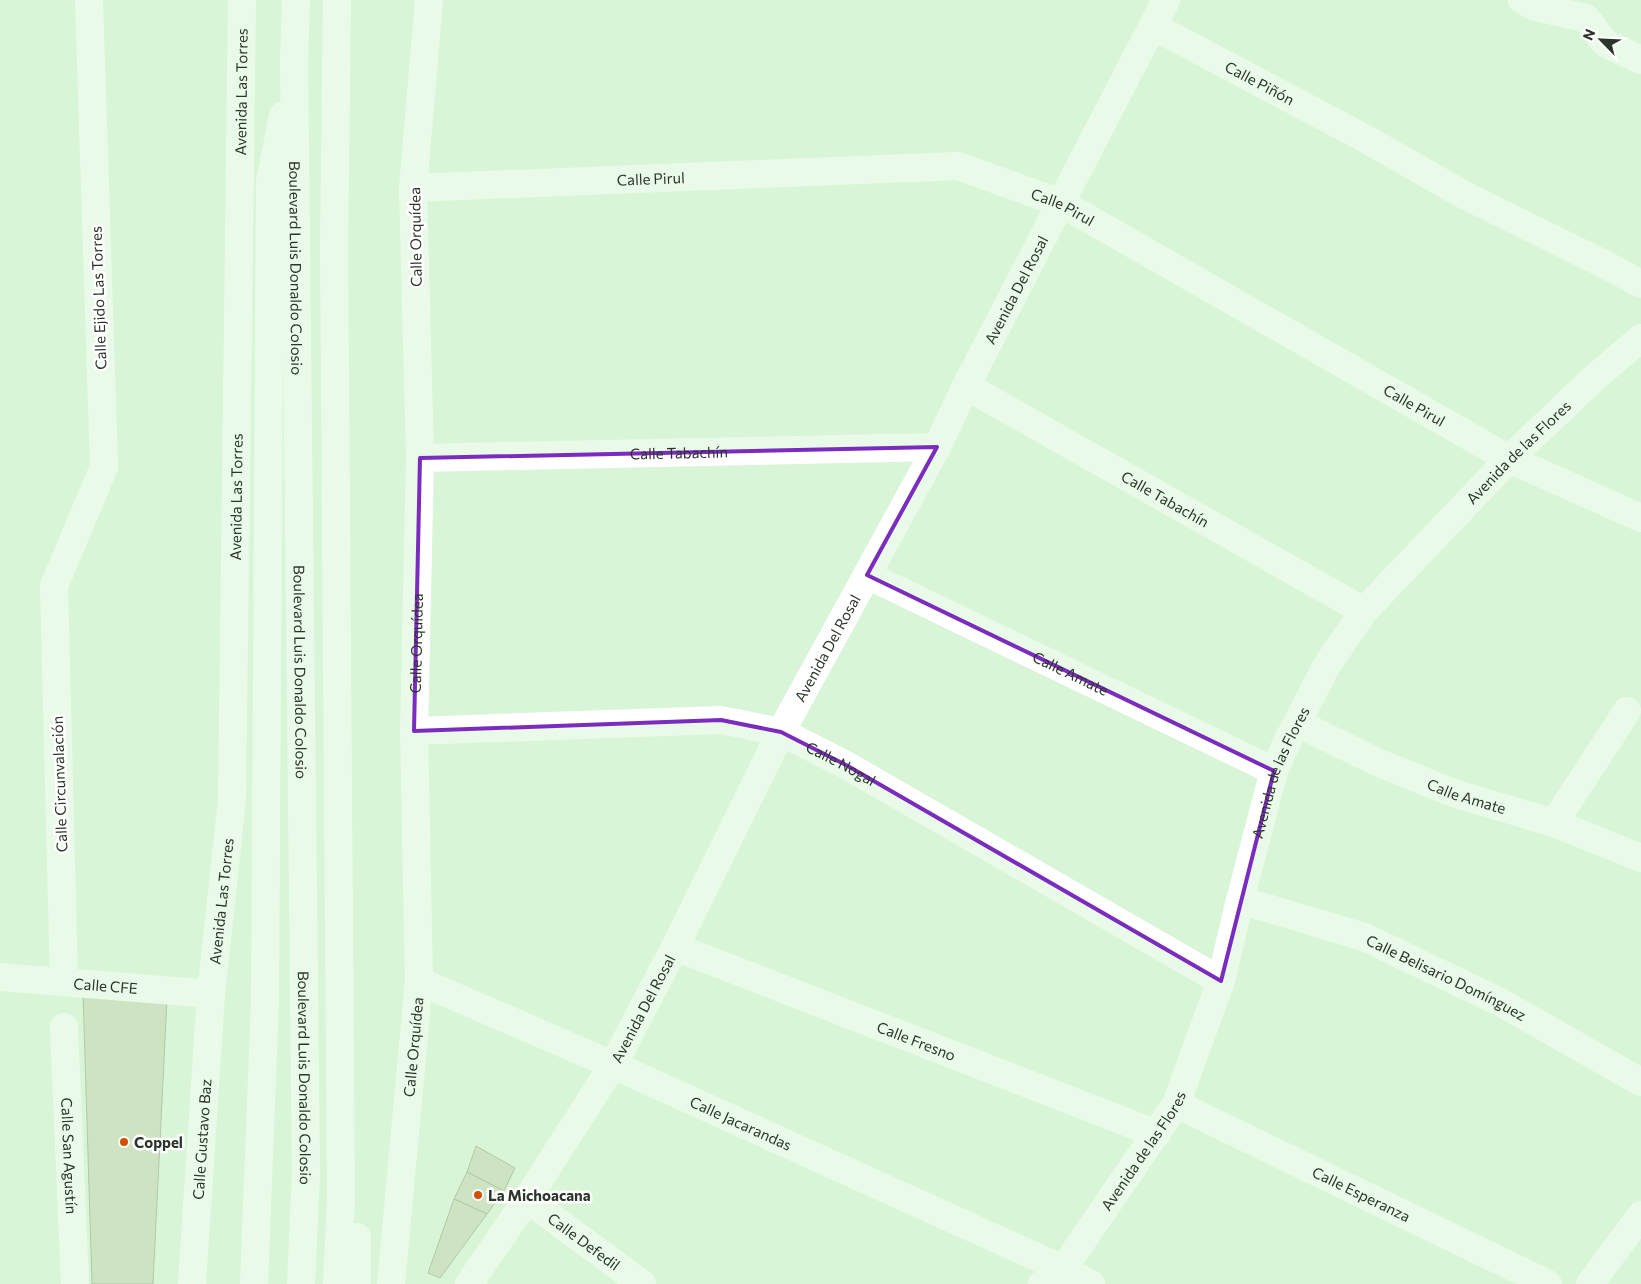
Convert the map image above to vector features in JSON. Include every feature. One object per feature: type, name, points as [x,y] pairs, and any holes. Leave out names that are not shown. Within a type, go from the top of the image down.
[{"type":"main road","name":"Calle Ejido Las Torres","points":[[54,586],[104,467],[89,0]]},
{"type":"main road","name":"Avenida Las Torres","points":[[211,994],[232,800],[242,0]]},
{"type":"main road","points":[[254,1284],[265,1001],[270,182],[294,60],[296,0]]},
{"type":"main road","points":[[337,0],[334,247],[341,1190],[338,1284]]},
{"type":"main road","name":"Calle Orquídea","points":[[391,1284],[418,981],[414,731],[420,458],[413,188],[429,0]]},
{"type":"main road","name":"Avenida Del Rosal","points":[[469,1284],[527,1199],[613,1065],[675,947],[781,732],[937,447],[966,386],[1166,0]]},
{"type":"main road","points":[[1529,4],[1586,18],[1605,43],[1641,60]]},
{"type":"main road","name":"Calle Piñón","points":[[1153,26],[1366,139],[1466,196],[1641,284]]},
{"type":"main road","name":"Boulevard Luis Donaldo Colosio","points":[[294,60],[306,1174],[301,1284]]},
{"type":"main road","points":[[336,77],[353,160],[357,1284]]},
{"type":"main road","name":"Calle Pirul","points":[[413,188],[958,166],[1061,203],[1509,459],[1641,518]]},
{"type":"main road","name":"Avenida de las Flores","points":[[1052,1276],[1157,1134],[1176,1104],[1221,980],[1274,771],[1327,665],[1364,611],[1509,459],[1592,380],[1641,338]]},
{"type":"main road","name":"Calle Tabachín","points":[[966,386],[1364,611]]},
{"type":"main road","name":"Calle Tabachín","points":[[420,458],[937,447]]},
{"type":"main road","name":"Calle Amate","points":[[867,575],[1274,771]]},
{"type":"main road","name":"Calle Circunvalación","points":[[54,586],[64,982]]},
{"type":"main road","points":[[1554,822],[1628,711]]},
{"type":"main road","name":"Calle Nogal","points":[[414,731],[721,720],[781,732],[846,765],[1221,980]]},
{"type":"main road","name":"Calle Amate","points":[[1297,723],[1377,762],[1453,793],[1554,822],[1641,858]]},
{"type":"main road","name":"Calle Belisario Domínguez","points":[[1240,900],[1364,938],[1500,1002],[1641,1082]]},
{"type":"main road","name":"Calle Fresno","points":[[675,947],[1157,1134]]},
{"type":"main road","name":"Calle CFE","points":[[0,977],[211,994]]},
{"type":"main road","name":"Calle Jacarandas","points":[[418,981],[613,1065],[1052,1276],[1091,1284]]},
{"type":"main road","name":"Calle Gustavo Baz","points":[[192,1284],[211,994]]},
{"type":"main road","name":"Calle San Agustín","points":[[64,1027],[75,1284]]},
{"type":"main road","name":"Calle Esperanza","points":[[1176,1104],[1548,1284]]},
{"type":"main road","name":"Calle Defedil","points":[[527,1199],[642,1284]]},
{"type":"main road","points":[[1590,1284],[1641,1216]]},
{"type":"highlighted area","points":[[937,447],[867,575],[1274,771],[1221,981],[846,765],[781,732],[721,720],[414,731],[420,458]]},
{"type":"building","name":"Coppel","points":[[83,992],[167,999],[153,1284],[92,1284]]},
{"type":"building","points":[[476,1146],[515,1168],[504,1191],[467,1172]]},
{"type":"building","name":"La Michoacana","points":[[467,1172],[504,1191],[487,1214],[454,1199]]},
{"type":"building","points":[[454,1199],[487,1214],[440,1278],[428,1273]]},
{"type":"place","name":"Coppel","points":[[124,1142]]},
{"type":"place","name":"La Michoacana","points":[[478,1195]]}]
